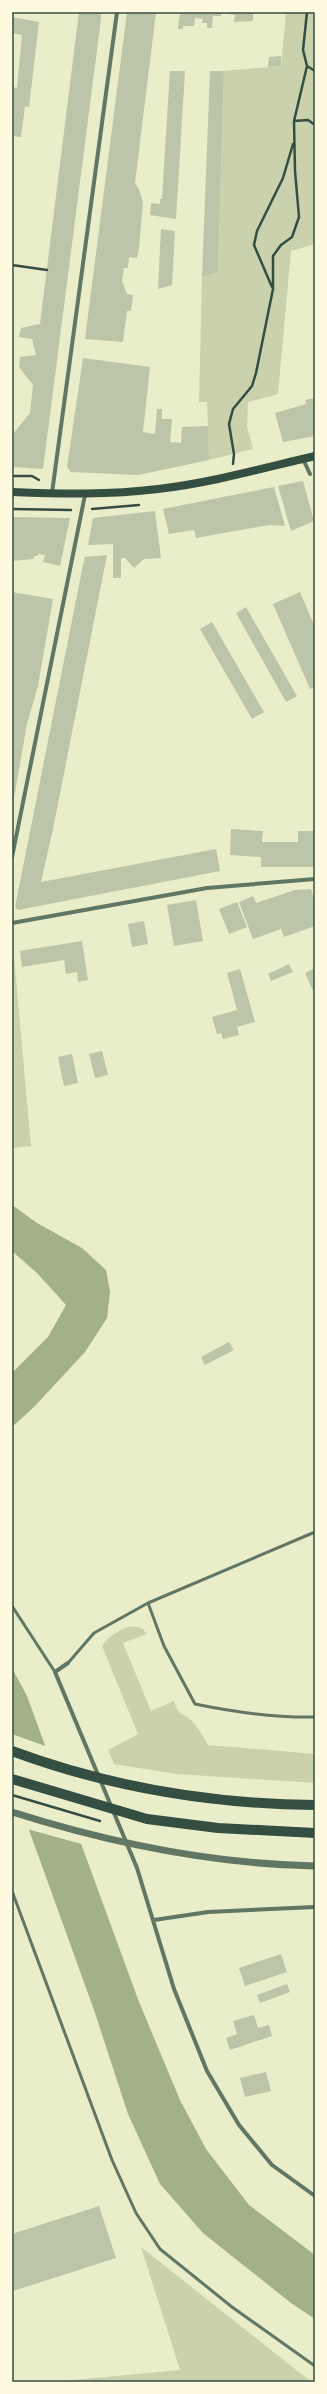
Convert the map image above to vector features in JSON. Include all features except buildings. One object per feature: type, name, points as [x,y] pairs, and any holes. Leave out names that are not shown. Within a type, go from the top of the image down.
[{"type":"main road","points":[[12,492],[85,494],[157,489],[232,475],[315,456]]},
{"type":"main road","points":[[12,1750],[36,1760],[136,1788],[196,1798],[270,1805],[315,1805]]},
{"type":"main road","points":[[12,1779],[147,1819],[218,1828],[315,1833]]},
{"type":"street","points":[[52,493],[117,12]]},
{"type":"street","points":[[303,459],[310,474]]},
{"type":"street","points":[[12,857],[85,494]]},
{"type":"street","points":[[12,923],[207,888],[314,880]]},
{"type":"street","points":[[68,1663],[55,1672],[137,1868],[174,1989],[207,2071],[239,2125],[272,2165],[315,2196]]},
{"type":"street","points":[[12,1812],[56,1826],[159,1849],[222,1860],[315,1866]]},
{"type":"street","points":[[154,1920],[208,1912],[315,1907]]},
{"type":"lane","points":[[68,1663],[94,1634],[148,1603],[315,1532]]},
{"type":"lane","points":[[148,1603],[164,1646],[195,1704],[232,1711],[298,1717],[315,1716]]},
{"type":"lane","points":[[12,1606],[55,1672]]},
{"type":"lane","points":[[12,1891],[112,2160],[136,2213],[160,2249],[232,2307],[315,2366]]},
{"type":"path","points":[[232,475],[234,454],[229,424],[233,409],[242,396],[252,386],[273,289],[273,256],[281,245],[292,237],[299,217],[294,121],[307,66],[302,50],[307,12]]},
{"type":"path","points":[[307,66],[315,71]]},
{"type":"path","points":[[294,121],[308,120],[315,125]]},
{"type":"path","points":[[273,289],[262,267],[254,245],[257,231],[283,178],[294,141]]},
{"type":"path","points":[[12,264],[47,270]]},
{"type":"shaded area","points":[[286,12],[315,12],[315,244],[291,251],[278,394],[248,402],[247,427],[253,449],[209,460],[207,402],[199,402],[202,277],[218,272],[224,71],[281,66]]},
{"type":"shaded area","points":[[12,934],[31,1146],[12,1148]]},
{"type":"shaded area","points":[[12,1205],[37,1223],[82,1248],[106,1270],[110,1292],[107,1318],[85,1352],[34,1407],[12,1427],[12,1373],[48,1337],[66,1305],[37,1273],[12,1251]]},
{"type":"shaded area","points":[[130,1626],[142,1628],[147,1634],[123,1643],[151,1711],[174,1701],[178,1710],[192,1721],[208,1745],[315,1754],[315,1783],[177,1774],[114,1764],[108,1750],[138,1734],[102,1646],[114,1634]]},
{"type":"shaded area","points":[[12,1668],[27,1696],[139,2002],[180,2100],[206,2149],[249,2205],[315,2255],[315,2319],[291,2303],[203,2233],[160,2184],[128,2114],[94,2010],[12,1783]]},
{"type":"shaded area","points":[[141,2247],[312,2382],[53,2382],[180,2370]]},
{"type":"pier","points":[[12,1734],[48,1747],[85,1845],[27,1829],[12,1788]]}]
